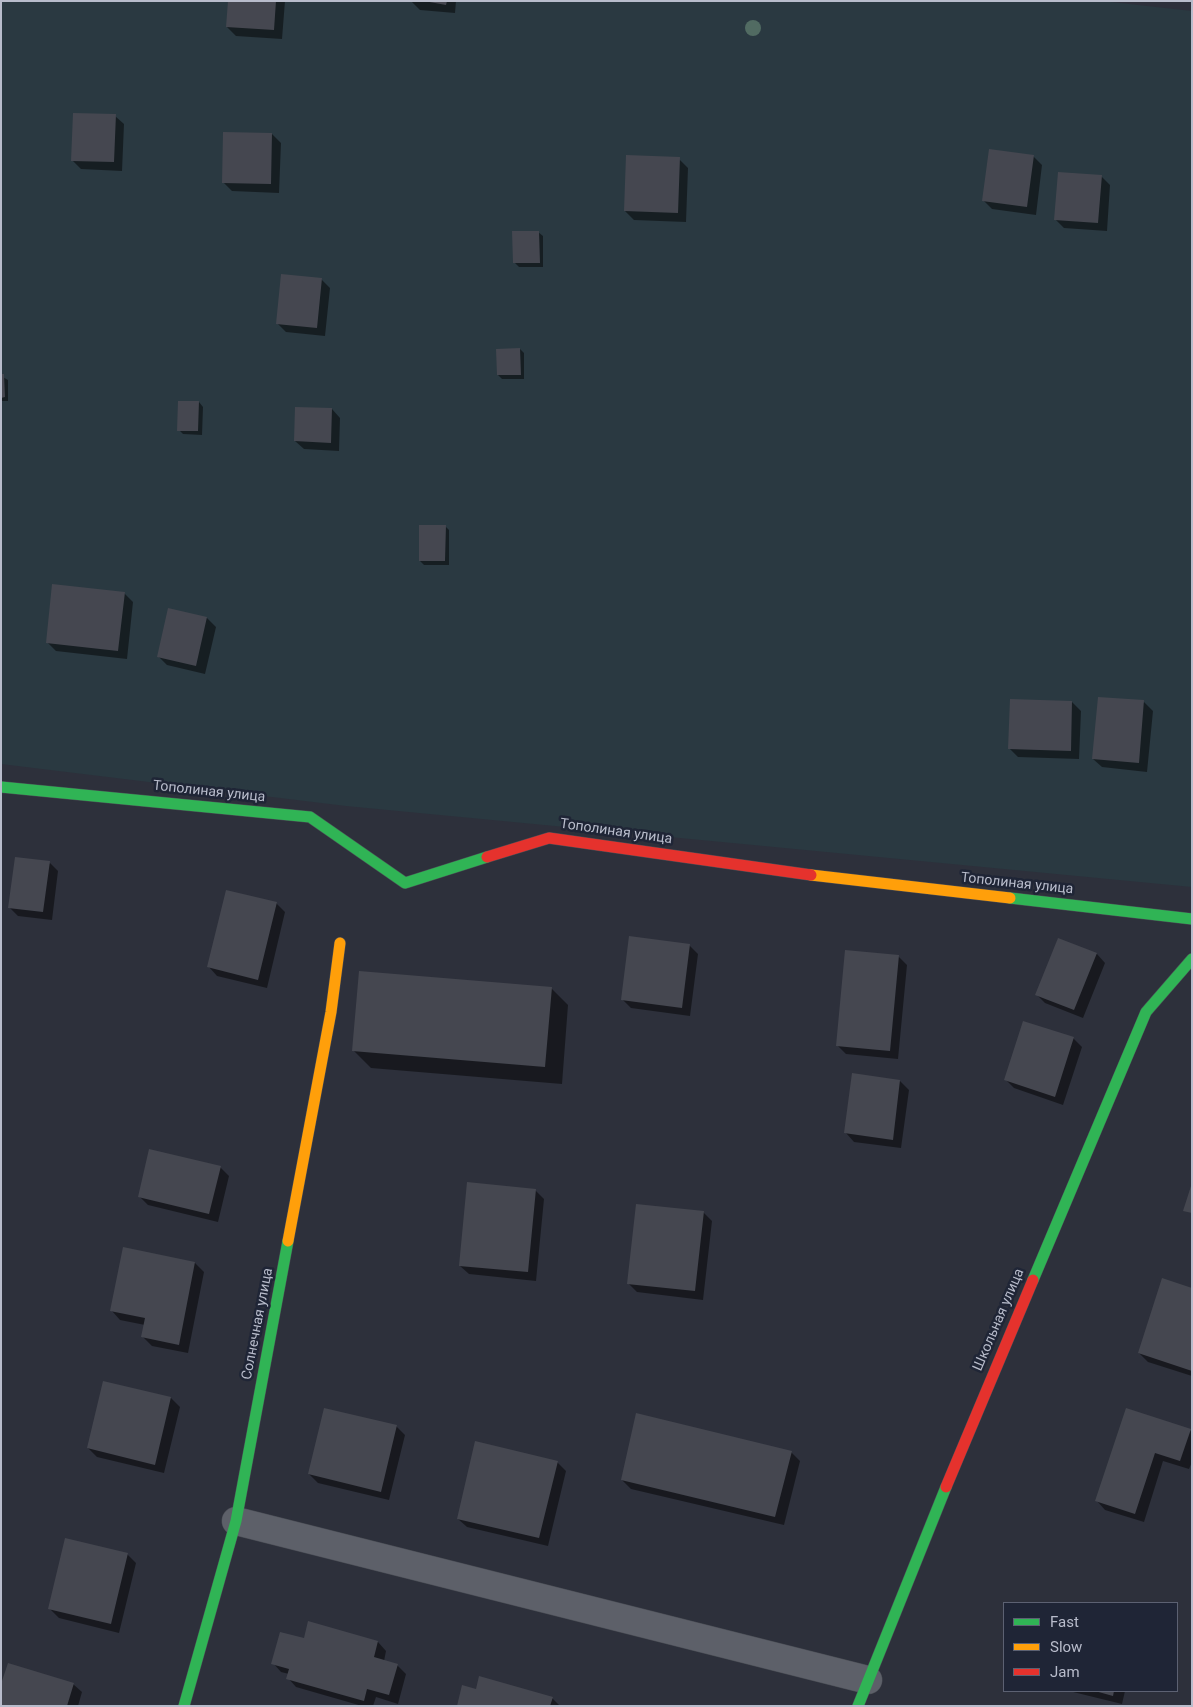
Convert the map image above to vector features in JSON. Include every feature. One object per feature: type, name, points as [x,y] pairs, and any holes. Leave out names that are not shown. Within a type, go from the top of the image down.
[{"type":"street","name":"Тополиная улица","points":[[1,787],[310,817],[405,883],[549,838],[841,879],[1192,919]]},
{"type":"street","name":"Солнечная улица","points":[[184,1706],[236,1521],[332,1012],[340,943]]},
{"type":"street","name":"Школьная улица","points":[[858,1706],[975,1416],[1146,1012],[1192,959]]},
{"type":"street","points":[[236,1521],[868,1680]]},
{"type":"shaded area","points":[[1,1],[1102,1],[1192,11],[1192,887],[346,806],[1,764]]},
{"type":"building","points":[[228,1],[276,1],[274,30],[226,27]]},
{"type":"building","points":[[424,1],[447,1],[446,5]]},
{"type":"building","points":[[73,113],[116,114],[114,162],[71,161]]},
{"type":"building","points":[[223,132],[272,133],[271,184],[222,183]]},
{"type":"building","points":[[989,149],[1034,155],[1027,207],[982,201]]},
{"type":"building","points":[[626,155],[680,157],[678,213],[624,211]]},
{"type":"building","points":[[1058,172],[1102,175],[1098,223],[1054,220]]},
{"type":"building","points":[[512,231],[539,231],[540,263],[513,263]]},
{"type":"building","points":[[281,274],[322,278],[317,328],[276,324]]},
{"type":"building","points":[[520,348],[521,375],[497,375],[496,349]]},
{"type":"building","points":[[1,374],[4,374],[5,397],[1,398]]},
{"type":"building","points":[[178,401],[199,401],[198,431],[177,431]]},
{"type":"building","points":[[295,407],[332,408],[331,443],[294,441]]},
{"type":"building","points":[[419,525],[446,525],[445,561],[419,561]]},
{"type":"building","points":[[52,584],[125,592],[118,651],[46,643]]},
{"type":"building","points":[[168,608],[207,617],[196,666],[157,657]]},
{"type":"building","points":[[1098,697],[1144,700],[1139,763],[1092,759]]},
{"type":"building","points":[[1010,699],[1072,701],[1071,751],[1008,749]]},
{"type":"building","points":[[15,857],[50,861],[43,912],[8,908]]},
{"type":"building","points":[[226,890],[277,902],[258,980],[207,967]]},
{"type":"building","points":[[629,936],[690,944],[682,1008],[621,1000]]},
{"type":"building","points":[[1058,938],[1097,953],[1074,1010],[1035,995]]},
{"type":"building","points":[[845,950],[899,955],[890,1051],[836,1046]]},
{"type":"building","points":[[359,971],[552,987],[545,1067],[352,1051]]},
{"type":"building","points":[[1023,1021],[1074,1037],[1055,1097],[1004,1080]]},
{"type":"building","points":[[852,1073],[900,1080],[893,1140],[844,1133]]},
{"type":"building","points":[[149,1149],[221,1166],[209,1214],[138,1197]]},
{"type":"building","points":[[467,1182],[536,1189],[528,1272],[459,1266]]},
{"type":"building","points":[[1192,1186],[1192,1213],[1183,1211]]},
{"type":"building","points":[[636,1204],[704,1211],[695,1291],[627,1284]]},
{"type":"building","points":[[123,1247],[195,1262],[179,1345],[141,1337],[145,1318],[110,1311]]},
{"type":"building","points":[[1162,1278],[1192,1288],[1192,1371],[1138,1353]]},
{"type":"building","points":[[103,1381],[171,1397],[155,1465],[87,1448]]},
{"type":"building","points":[[324,1408],[397,1425],[381,1492],[308,1474]]},
{"type":"building","points":[[1126,1408],[1191,1429],[1180,1461],[1155,1453],[1135,1514],[1095,1501]]},
{"type":"building","points":[[636,1413],[792,1451],[775,1517],[621,1480]]},
{"type":"building","points":[[475,1441],[558,1461],[539,1538],[457,1519]]},
{"type":"building","points":[[65,1538],[128,1553],[111,1624],[48,1609]]},
{"type":"building","points":[[308,1621],[378,1641],[374,1657],[398,1664],[389,1695],[367,1689],[364,1701],[286,1679],[289,1669],[271,1664],[280,1632],[304,1638]]},
{"type":"building","points":[[8,1663],[74,1683],[67,1706],[1,1706],[1,1684]]},
{"type":"building","points":[[479,1676],[553,1697],[550,1706],[457,1706],[462,1685],[476,1689]]},
{"type":"building","points":[[1099,1692],[1114,1692],[1113,1696]]},
{"type":"traffic: fast","points":[[1,787],[310,817],[405,883],[487,857]]},
{"type":"traffic: fast","points":[[1010,898],[1192,919]]},
{"type":"traffic: fast","points":[[1033,1280],[1146,1012],[1192,959]]},
{"type":"traffic: fast","points":[[184,1706],[236,1521],[288,1241]]},
{"type":"traffic: fast","points":[[858,1706],[946,1487]]},
{"type":"traffic: slow","points":[[811,875],[1010,898]]},
{"type":"traffic: slow","points":[[288,1241],[331,1012],[340,943]]},
{"type":"traffic: jam","points":[[487,857],[549,838],[811,875]]},
{"type":"traffic: jam","points":[[946,1487],[1033,1280]]}]
